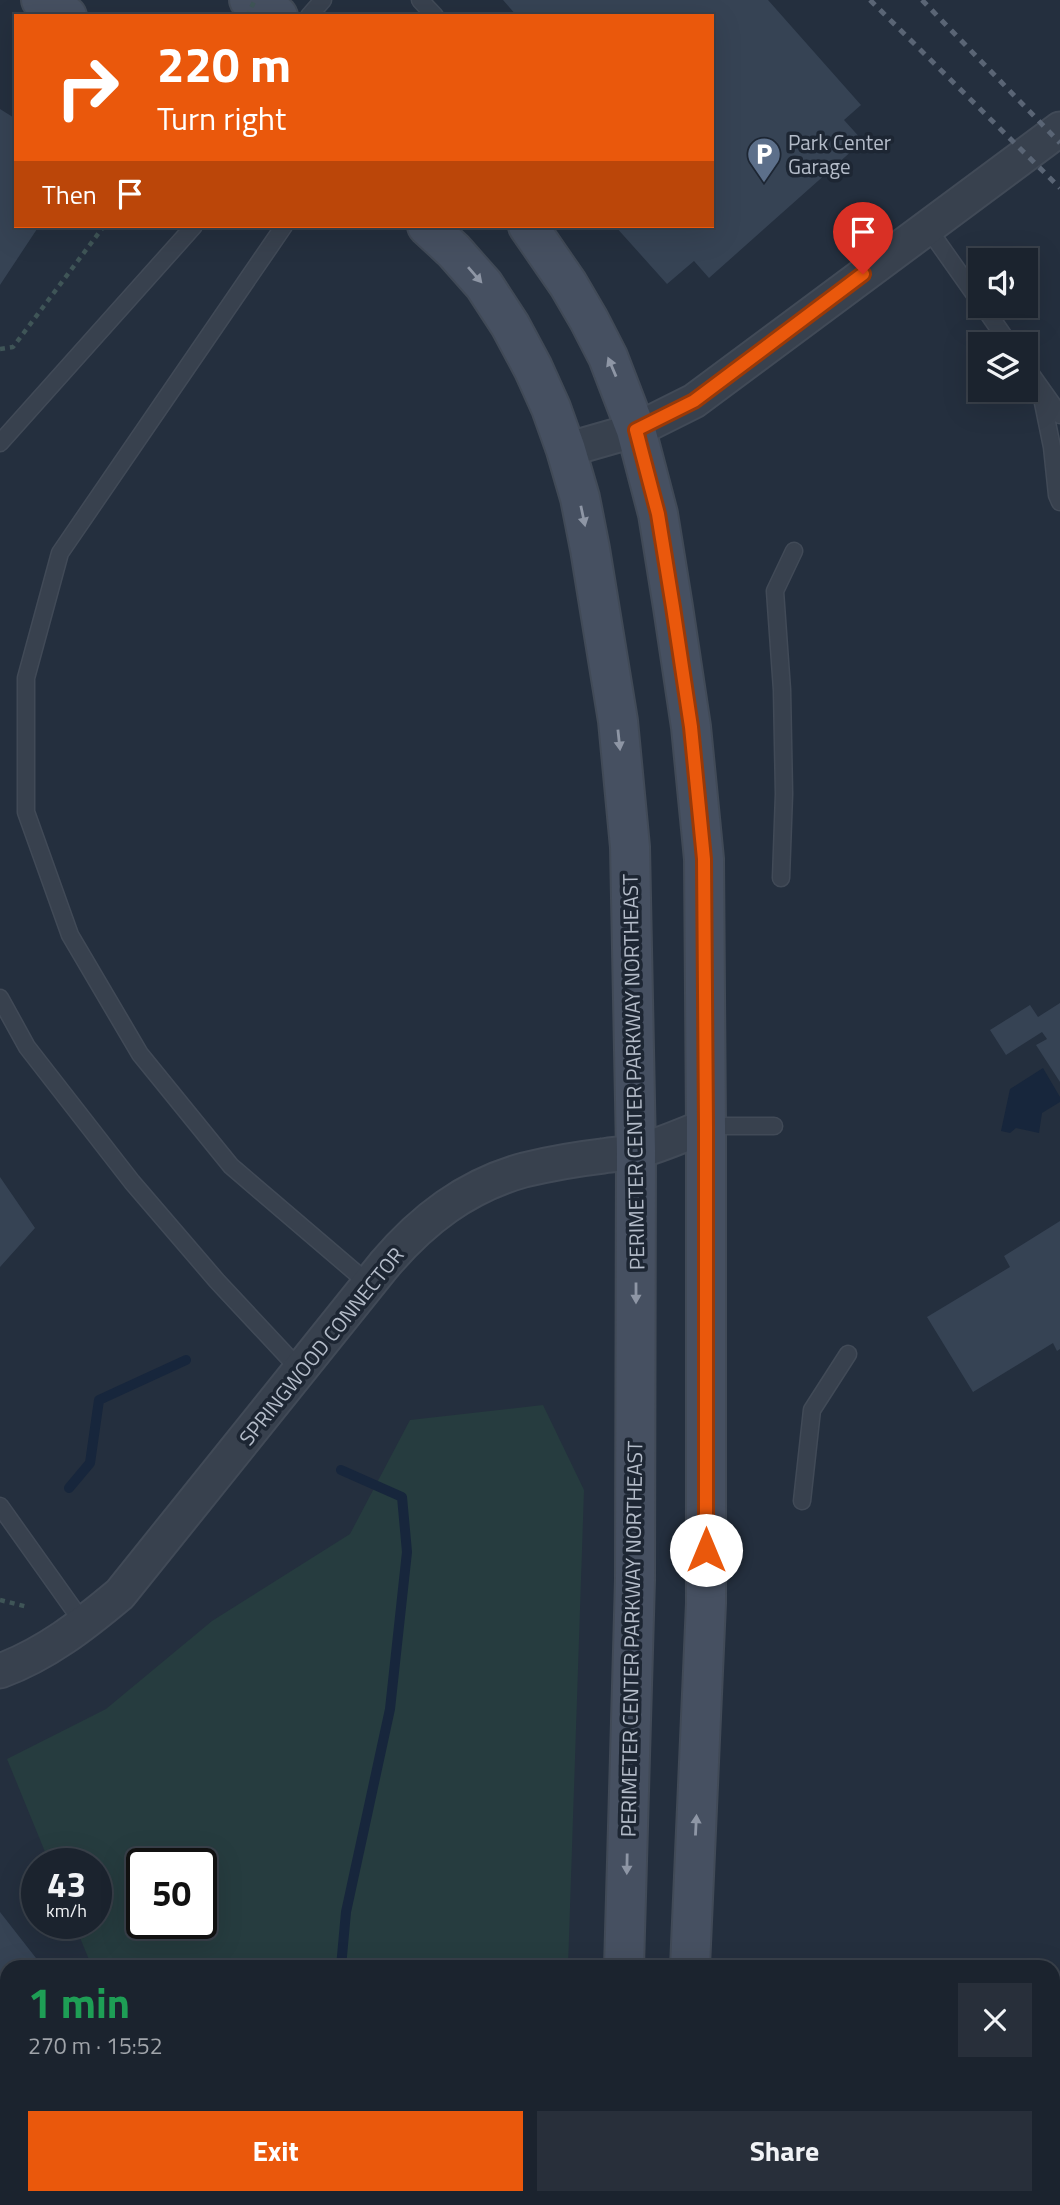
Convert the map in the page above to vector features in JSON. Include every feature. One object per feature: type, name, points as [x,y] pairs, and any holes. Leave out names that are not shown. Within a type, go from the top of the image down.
[{"type":"main road","points":[[41,0],[64,14]]},
{"type":"main road","points":[[252,0],[275,14]]},
{"type":"main road","name":"PERIMETER CENTER PARKWAY NORTHEAST","points":[[429,228],[484,285],[510,325],[533,368],[566,450],[580,498],[590,549],[618,721],[630,847],[636,1152],[635,1580],[624,1960]]},
{"type":"main road","points":[[529,228],[589,320],[608,357],[636,430],[658,514],[692,740],[704,859],[706,1603],[690,1960]]},
{"type":"street","points":[[566,450],[636,430],[694,401],[1060,128]]},
{"type":"street","name":"SPRINGWOOD CONNECTOR","points":[[0,1671],[55,1645],[120,1594],[369,1284],[407,1239],[430,1218],[458,1197],[524,1170],[636,1152],[706,1126]]},
{"type":"lane","points":[[311,14],[323,0]]},
{"type":"lane","points":[[420,0],[433,14]]},
{"type":"lane","points":[[927,227],[968,285]]},
{"type":"lane","points":[[0,443],[192,228]]},
{"type":"lane","points":[[283,228],[60,553],[26,678],[26,812],[70,935],[140,1054],[231,1166],[369,1284]]},
{"type":"lane","points":[[1038,385],[1060,415]]},
{"type":"lane","points":[[1040,388],[1060,502]]},
{"type":"lane","points":[[781,877],[784,794],[775,591],[794,551]]},
{"type":"lane","points":[[0,998],[27,1047],[132,1182],[217,1281],[301,1371]]},
{"type":"lane","points":[[706,1126],[774,1126]]},
{"type":"lane","points":[[802,1500],[812,1410],[848,1354]]},
{"type":"lane","points":[[0,1506],[84,1624]]},
{"type":"path","points":[[0,349],[13,347],[102,228]]},
{"type":"path","points":[[0,1600],[28,1607]]},
{"type":"green space","points":[[543,1405],[584,1490],[568,1960],[89,1960],[81,1939],[112,1939],[112,1848],[43,1848],[7,1759],[106,1709],[212,1621],[350,1534],[410,1420]]},
{"type":"water","points":[[1043,1068],[1060,1097],[1060,1102],[1042,1113],[1039,1133],[1016,1128],[1010,1133],[1001,1131],[1010,1089]]},
{"type":"building","name":"Park Center Garage","points":[[503,0],[768,0],[861,105],[844,120],[863,141],[709,278],[694,261],[667,284],[617,228],[714,228],[714,14],[515,14]]},
{"type":"building","points":[[0,109],[14,118],[14,228],[38,228],[0,285]]},
{"type":"building","points":[[1060,1003],[1060,1082],[1036,1045],[1047,1039],[1042,1032],[1006,1055],[990,1030],[1030,1005],[1038,1017]]},
{"type":"building","points":[[0,1177],[35,1228],[0,1267]]},
{"type":"building","points":[[1060,1221],[1060,1349],[1057,1351],[1053,1343],[973,1392],[927,1317],[1010,1267],[1004,1256]]},
{"type":"building","points":[[0,1912],[21,1939],[38,1960],[0,1960]]},
{"type":"waterway","points":[[69,1488],[90,1463],[99,1400],[186,1360]]},
{"type":"waterway","points":[[341,1470],[402,1497],[407,1552],[390,1709],[346,1912],[342,1960]]},
{"type":"railway","points":[[870,0],[1060,188]]},
{"type":"railway","points":[[922,0],[1060,143]]},
{"type":"place","name":"Park Center Garage","points":[[764,184]]},
{"type":"route","points":[[706,1550],[704,859],[691,727],[673,607],[658,514],[636,430],[694,401],[863,274]]}]
